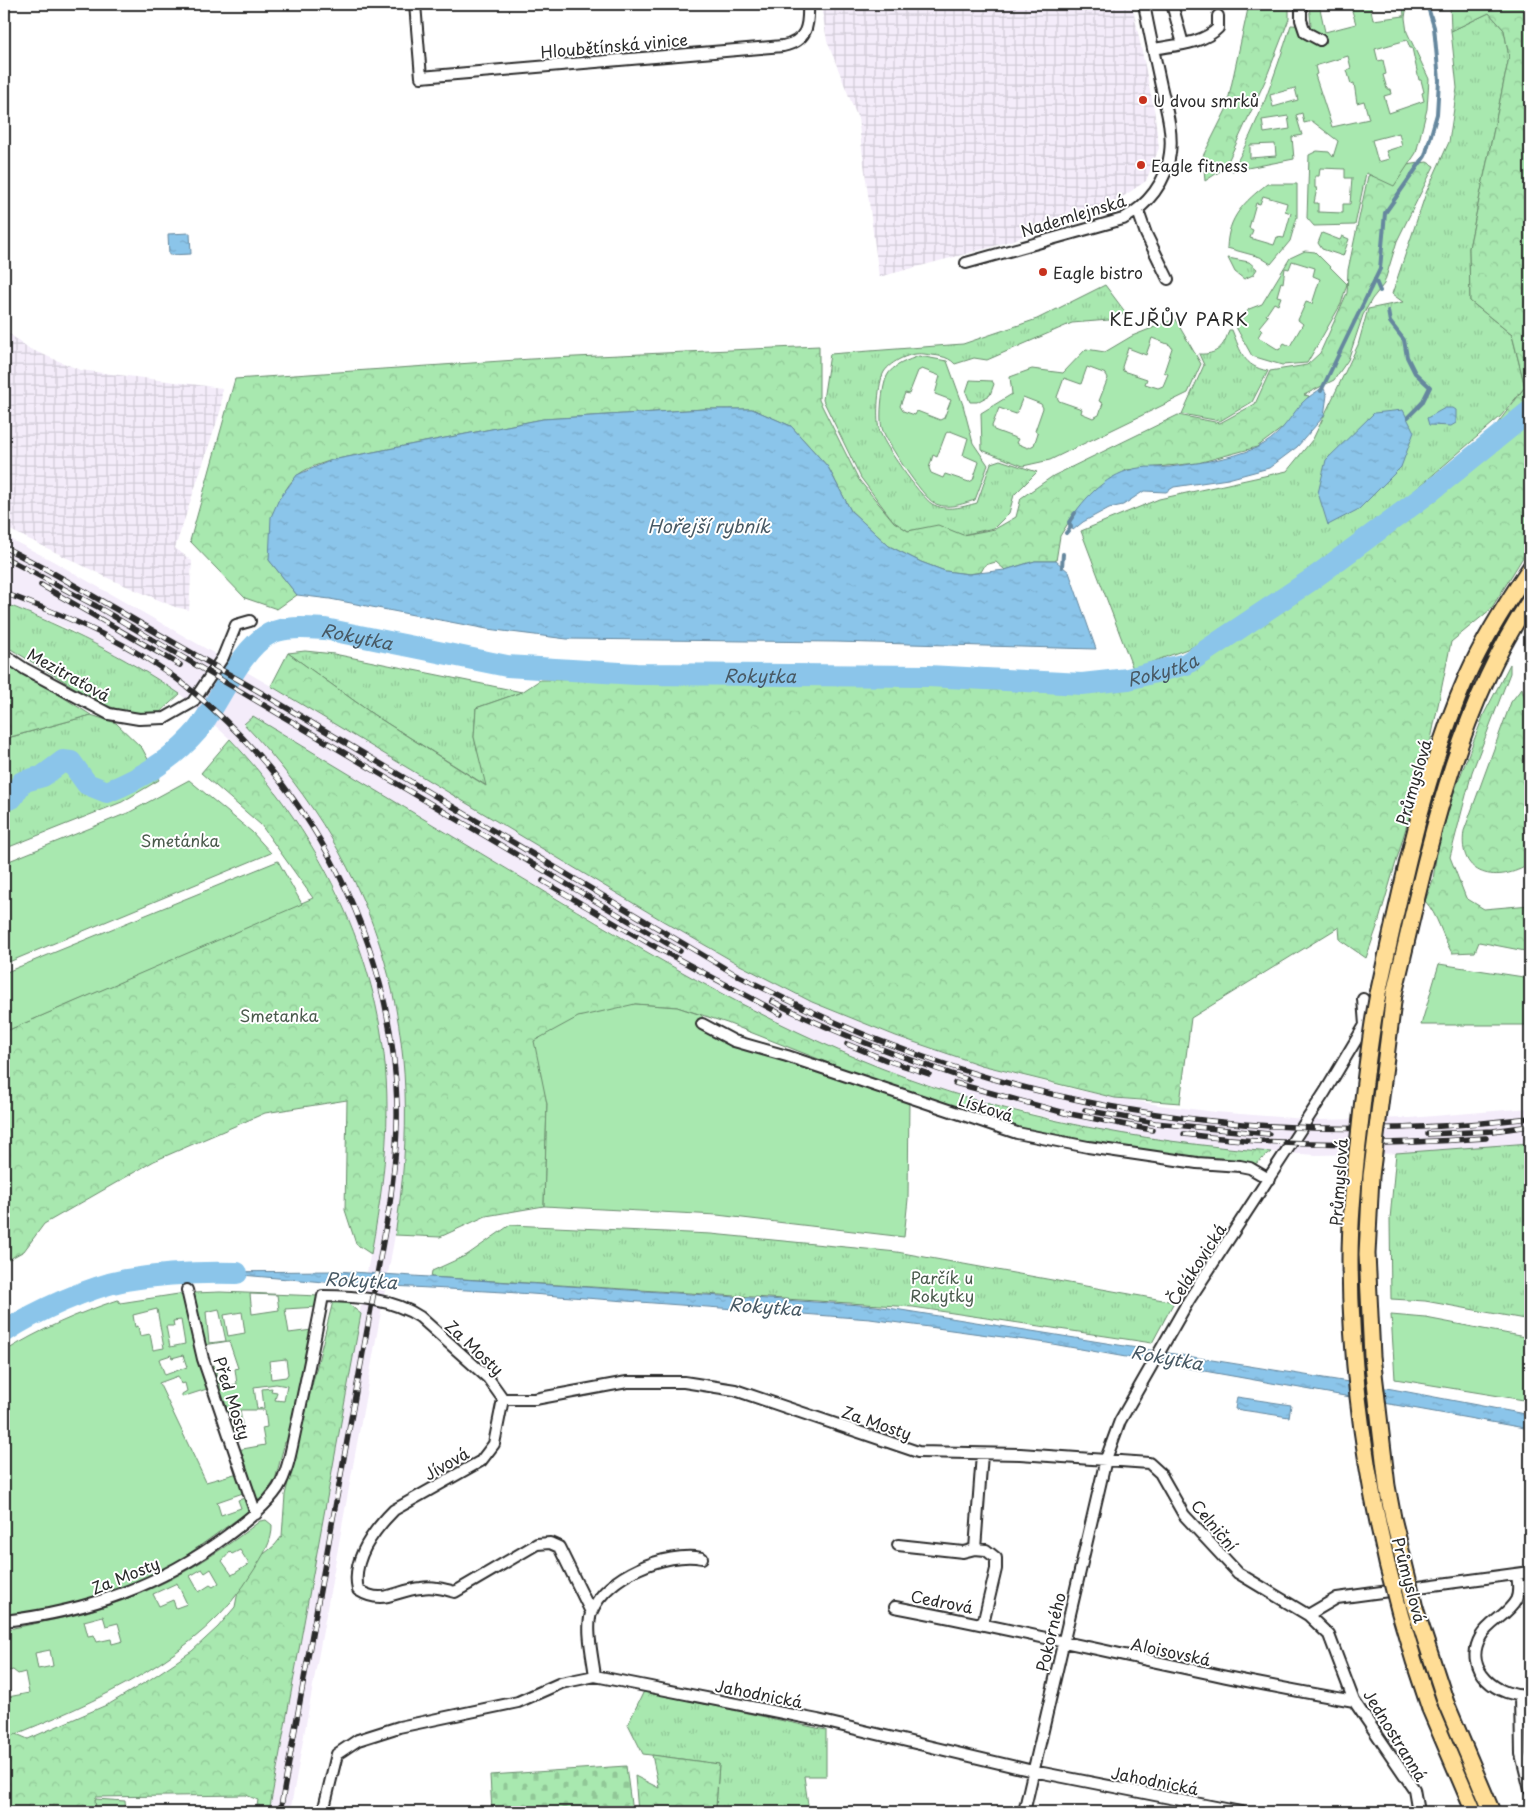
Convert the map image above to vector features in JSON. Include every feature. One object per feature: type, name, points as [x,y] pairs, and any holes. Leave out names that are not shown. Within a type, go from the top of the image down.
[{"type":"main road","name":"Průmyslová","points":[[1474,1812],[1430,1709],[1400,1616],[1377,1522],[1360,1417],[1354,1356],[1350,1259],[1354,1174],[1369,1044],[1378,994],[1419,824],[1453,712],[1481,647],[1530,568]]},
{"type":"main road","name":"Průmyslová","points":[[1492,1812],[1446,1703],[1415,1608],[1393,1518],[1387,1486],[1372,1356],[1367,1254],[1371,1176],[1394,994],[1432,835],[1467,724],[1492,664],[1530,600]]},
{"type":"main road","points":[[1461,1784],[1464,1812]]},
{"type":"street","name":"Hloubětínská vinice","points":[[415,4],[421,77],[783,46],[792,44],[806,33],[808,4]]},
{"type":"street","name":"Nademlejnská","points":[[966,263],[1123,219],[1138,211],[1150,198],[1163,176],[1170,154],[1170,126],[1144,4]]},
{"type":"street","points":[[1172,4],[1183,44]]},
{"type":"street","points":[[1300,4],[1301,20],[1305,32],[1320,40]]},
{"type":"street","points":[[1153,49],[1183,44],[1212,35],[1218,28],[1218,16]]},
{"type":"street","points":[[1138,211],[1146,234],[1168,279]]},
{"type":"street","name":"Mezitraťová","points":[[4,654],[25,669],[109,714],[138,719],[165,718],[193,702],[223,657],[236,625],[250,621]]},
{"type":"street","name":"Čelákovická","points":[[1106,1459],[1120,1421],[1189,1300],[1269,1179],[1365,1025],[1363,999]]},
{"type":"street","name":"Lísková","points":[[702,1024],[734,1041],[787,1056],[1017,1133],[1088,1147],[1198,1163],[1240,1166],[1250,1168],[1269,1179]]},
{"type":"street","name":"Před Mosty","points":[[188,1290],[203,1359],[256,1514]]},
{"type":"street","name":"Za Mosty","points":[[4,1621],[75,1610],[152,1581],[206,1552],[256,1514],[278,1488],[289,1457],[323,1296],[387,1302],[409,1310],[420,1317],[488,1378],[503,1399],[535,1399],[627,1382],[684,1382],[735,1390],[918,1452],[1106,1459]]},
{"type":"street","name":"Jívová","points":[[503,1399],[494,1444],[481,1461],[394,1510],[372,1537],[358,1563],[358,1590],[365,1594],[383,1598],[420,1588],[440,1588],[456,1592],[537,1544],[550,1543],[559,1547],[591,1612]]},
{"type":"street","points":[[975,1549],[982,1454]]},
{"type":"street","name":"Celniční","points":[[1106,1459],[1149,1464],[1160,1473],[1184,1515],[1238,1573],[1308,1615]]},
{"type":"street","name":"Pokorného","points":[[1024,1812],[1106,1459]]},
{"type":"street","name":"Cedrová","points":[[895,1608],[983,1624],[996,1569],[996,1558],[986,1550],[975,1549],[963,1552],[898,1545]]},
{"type":"street","points":[[595,1676],[590,1637],[591,1612],[602,1594],[613,1582],[626,1574],[650,1564],[692,1556],[702,1558]]},
{"type":"street","points":[[1308,1615],[1337,1598],[1530,1572]]},
{"type":"street","points":[[1517,1574],[1519,1589],[1515,1602],[1481,1635],[1476,1652],[1478,1668],[1486,1682],[1501,1690],[1525,1696],[1521,1754],[1530,1790]]},
{"type":"street","name":"Jednostranná","points":[[1308,1615],[1329,1635],[1354,1701],[1414,1789],[1418,1812]]},
{"type":"street","name":"Aloisovská","points":[[983,1624],[1246,1683],[1354,1701]]},
{"type":"street","name":"Jahodnická","points":[[323,1812],[337,1754],[358,1740],[399,1727],[518,1702],[561,1683],[595,1676],[818,1720],[1033,1770],[1241,1812]]},
{"type":"shaded area","points":[[821,4],[1132,4],[1154,109],[1159,148],[1146,181],[1100,212],[988,248],[879,277],[858,119],[827,41]]},
{"type":"shaded area","points":[[4,330],[30,349],[80,370],[222,388],[221,409],[175,548],[192,561],[189,610],[175,607],[110,579],[4,527]]},
{"type":"shaded area","points":[[4,536],[51,560],[271,686],[738,964],[812,1002],[896,1036],[981,1065],[1071,1089],[1159,1105],[1216,1112],[1317,1120],[1410,1118],[1530,1108],[1530,1143],[1411,1153],[1316,1155],[1271,1152],[1213,1147],[1109,1132],[971,1099],[883,1069],[797,1033],[722,995],[489,858],[244,724],[265,746],[305,798],[325,827],[358,886],[383,954],[398,1015],[403,1049],[407,1104],[405,1161],[395,1235],[290,1812],[269,1812],[380,1201],[385,1159],[387,1105],[383,1051],[378,1019],[363,960],[339,894],[308,838],[268,783],[230,739],[180,694],[69,629],[4,603]]},
{"type":"green space","points":[[1249,4],[1289,4],[1289,19],[1265,81],[1225,168],[1205,181],[1203,156],[1226,110]]},
{"type":"green space","points":[[1309,4],[1319,4],[1325,32],[1356,24],[1350,4],[1370,4],[1373,20],[1404,16],[1403,5],[1400,4],[1407,4],[1405,18],[1407,32],[1429,79],[1427,109],[1416,153],[1394,186],[1366,173],[1355,225],[1314,226],[1307,218],[1309,155],[1317,151],[1329,152],[1333,157],[1338,141],[1312,121],[1304,123],[1302,113],[1296,115],[1302,135],[1292,137],[1294,159],[1232,171],[1258,117],[1291,25],[1311,26]],"holes":[[[1407,40],[1410,48],[1412,48],[1419,80],[1421,80],[1424,101],[1389,113],[1384,96],[1391,94],[1390,89],[1387,89],[1383,75],[1386,74],[1383,60],[1378,61],[1375,49]],[[1348,56],[1351,68],[1347,70],[1351,84],[1354,83],[1357,103],[1364,101],[1369,119],[1332,127],[1315,75],[1317,74],[1315,66]],[[1295,88],[1298,100],[1273,107],[1270,95]],[[1288,116],[1290,129],[1264,133],[1262,120]],[[1399,133],[1402,146],[1386,151],[1389,159],[1378,162],[1372,140]],[[1275,144],[1276,156],[1250,158],[1250,145]],[[1320,168],[1345,169],[1345,178],[1352,178],[1350,204],[1343,204],[1343,213],[1318,212],[1318,203],[1314,203],[1317,188],[1315,188],[1315,176],[1319,176]]]},
{"type":"green space","points":[[1450,4],[1530,4],[1530,546],[1491,609],[1451,642],[1429,749],[1377,927],[1366,958],[1340,940],[1339,927],[1191,1018],[1180,1103],[1115,1098],[981,1065],[896,1036],[812,1002],[738,964],[663,921],[271,686],[288,653],[374,715],[486,786],[474,737],[476,708],[522,692],[540,680],[604,679],[1117,690],[1195,668],[1363,552],[1439,496],[1451,485],[1525,387],[1512,335],[1470,301],[1469,248],[1509,57],[1504,30],[1489,13],[1451,31]]},
{"type":"green space","points":[[1489,13],[1504,30],[1509,57],[1469,248],[1470,301],[1512,335],[1525,387],[1500,417],[1390,512],[1281,591],[1206,642],[1133,669],[1081,531],[1159,499],[1287,471],[1313,439],[1358,345],[1368,309],[1403,302],[1392,294],[1426,193],[1449,142],[1457,88],[1451,31]]},
{"type":"green space","points":[[1427,162],[1434,166],[1397,241],[1384,284],[1372,299],[1363,315],[1348,360],[1334,380],[1304,395],[1309,396],[1289,423],[1257,447],[1198,463],[1126,470],[1075,512],[1060,536],[1056,561],[1035,561],[1005,570],[996,562],[985,565],[981,572],[969,574],[945,571],[921,562],[889,546],[851,511],[828,467],[791,426],[752,409],[704,409],[543,419],[332,460],[313,466],[300,473],[289,484],[276,515],[269,560],[297,595],[277,609],[245,598],[190,541],[235,379],[531,359],[819,346],[819,400],[859,480],[894,522],[908,531],[938,525],[963,535],[995,529],[1016,517],[1021,498],[1053,476],[1178,415],[1220,423],[1255,404],[1270,371],[1307,365],[1320,353],[1347,293],[1348,270],[1368,176],[1393,167]]},
{"type":"green space","points":[[1267,184],[1297,184],[1297,217],[1290,241],[1271,264],[1260,257],[1227,248],[1230,227],[1234,219],[1244,204]],"holes":[[[1263,196],[1287,203],[1285,211],[1291,213],[1284,238],[1277,237],[1274,245],[1250,238],[1253,230],[1249,228],[1256,203],[1260,204]]]},
{"type":"green space","points":[[1322,233],[1340,240],[1342,236],[1349,239],[1343,256],[1322,249],[1318,243]]},
{"type":"green space","points":[[1305,251],[1315,252],[1347,284],[1341,304],[1307,363],[1282,365],[1252,356],[1236,327],[1249,309],[1262,304],[1290,258]],"holes":[[[1292,261],[1315,268],[1313,276],[1320,279],[1312,304],[1306,302],[1298,320],[1303,324],[1290,346],[1284,343],[1279,350],[1258,337],[1262,330],[1259,327],[1268,316],[1266,315],[1274,303],[1278,305],[1281,297],[1277,296],[1281,282],[1283,283],[1285,268],[1289,269]]]},
{"type":"green space","points":[[1228,258],[1249,262],[1257,269],[1253,275],[1244,279],[1235,272]]},
{"type":"green space","points":[[1105,285],[1126,313],[1109,320],[1072,323],[987,360],[974,358],[955,364],[945,357],[913,354],[902,358],[887,368],[882,377],[879,392],[879,429],[887,446],[902,469],[932,504],[949,508],[977,503],[991,463],[1000,460],[1037,472],[1014,495],[1009,513],[994,528],[962,535],[938,526],[908,531],[894,522],[861,478],[823,400],[830,354],[963,344],[1037,319]]},
{"type":"green space","points":[[1175,319],[1201,364],[1188,393],[1050,460],[1023,466],[982,450],[981,413],[1012,394],[1010,377],[1032,369],[1063,373],[1086,349],[1105,352],[1132,336]],"holes":[[[1152,338],[1170,345],[1172,348],[1164,372],[1168,374],[1163,386],[1158,388],[1145,384],[1147,379],[1123,371],[1122,367],[1128,348],[1146,355]],[[1087,367],[1106,374],[1108,378],[1099,401],[1103,403],[1099,415],[1093,418],[1081,413],[1082,409],[1059,401],[1057,397],[1064,378],[1081,384]],[[1023,397],[1041,404],[1043,408],[1035,431],[1038,433],[1034,445],[1028,448],[1016,443],[1018,439],[994,430],[992,426],[999,408],[1016,414]]]},
{"type":"green space","points":[[1229,330],[1232,330],[1248,362],[1253,366],[1268,371],[1252,402],[1220,421],[1182,414],[1204,365],[1199,354],[1211,353],[1219,349],[1225,341]]},
{"type":"green space","points":[[919,356],[947,361],[963,405],[973,443],[988,465],[975,500],[960,505],[939,505],[928,498],[897,456],[882,428],[882,394],[889,372],[906,361]],"holes":[[[922,369],[940,376],[935,394],[951,400],[944,418],[940,420],[917,411],[915,415],[903,411],[900,406],[905,393],[909,394],[918,371]],[[950,431],[968,438],[963,455],[979,462],[973,480],[969,482],[945,474],[943,478],[931,473],[929,468],[933,455],[937,457],[946,433]]]},
{"type":"green space","points":[[970,380],[992,381],[994,384],[990,395],[977,402],[970,402],[966,392]]},
{"type":"green space","points":[[4,603],[94,644],[137,667],[180,694],[159,713],[131,714],[100,703],[4,645]]},
{"type":"green space","points":[[305,651],[334,654],[522,692],[476,708],[474,737],[487,786],[374,715],[288,653]]},
{"type":"green space","points":[[4,660],[91,715],[7,738],[8,726],[4,711]]},
{"type":"green space","points":[[1510,664],[1510,673],[1472,772],[1450,857],[1466,898],[1484,909],[1530,905],[1530,952],[1479,942],[1475,952],[1452,953],[1433,913],[1425,901],[1433,880],[1437,850],[1453,795],[1484,714]]},
{"type":"green space","points":[[1522,688],[1530,715],[1530,864],[1505,874],[1482,872],[1473,867],[1467,858],[1464,846],[1464,831],[1511,702]]},
{"type":"green space","points":[[91,715],[116,723],[142,748],[159,780],[122,802],[4,849],[4,739]]},
{"type":"green space","points":[[253,716],[636,946],[756,1011],[881,1068],[976,1100],[1073,1124],[1122,1134],[1271,1152],[1250,1168],[1197,1163],[1033,1132],[849,1071],[727,1023],[677,1007],[635,1004],[540,1061],[547,1104],[544,1206],[486,1216],[440,1237],[395,1235],[404,1162],[405,1092],[399,1024],[384,960],[362,898],[331,838],[292,780],[244,724]]},
{"type":"green space","name":"Smetanka","points":[[230,739],[264,778],[294,819],[321,862],[344,908],[362,956],[376,1005],[384,1055],[387,1126],[382,1181],[371,1254],[356,1244],[345,1210],[347,1100],[265,1113],[154,1161],[44,1224],[24,1251],[4,1262],[4,1032],[313,898],[261,825],[201,773]]},
{"type":"green space","name":"Smetánka","points":[[189,780],[252,832],[271,853],[4,964],[4,863],[130,812]]},
{"type":"green space","name":"Smetánka","points":[[278,861],[302,904],[4,1032],[4,973]]},
{"type":"green space","points":[[1439,964],[1530,978],[1530,1025],[1421,1025]]},
{"type":"green space","points":[[635,1004],[677,1007],[701,1015],[722,1041],[909,1099],[908,1199],[904,1237],[717,1215],[544,1206],[547,1104],[534,1041],[578,1017]]},
{"type":"green space","points":[[1530,1143],[1530,1320],[1425,1301],[1391,1299],[1390,1219],[1396,1153]]},
{"type":"green space","name":"Parčík u Rokytky","points":[[510,1225],[711,1234],[897,1252],[1174,1302],[1152,1343],[913,1307],[431,1277],[432,1271],[467,1255]]},
{"type":"green space","points":[[220,1292],[319,1296],[317,1307],[285,1309],[289,1333],[312,1330],[289,1442],[285,1442],[275,1480],[256,1506],[237,1450],[265,1445],[262,1428],[267,1427],[265,1410],[240,1410],[243,1431],[231,1433],[209,1366],[214,1365],[221,1387],[237,1384],[235,1369],[238,1368],[229,1341],[204,1345],[194,1293]],"holes":[[[250,1294],[277,1295],[279,1310],[252,1314]],[[219,1309],[226,1341],[209,1343],[206,1312]],[[242,1312],[245,1333],[228,1336],[224,1315]],[[286,1359],[288,1374],[286,1377],[271,1379],[269,1361]],[[276,1384],[287,1386],[284,1401],[275,1400],[277,1392],[271,1391],[272,1388],[262,1389],[264,1408],[257,1409],[254,1387]]]},
{"type":"green space","points":[[185,1293],[210,1388],[182,1397],[182,1394],[187,1391],[185,1383],[181,1384],[178,1376],[159,1383],[206,1482],[238,1473],[250,1510],[173,1565],[97,1600],[63,1609],[4,1617],[4,1352],[31,1336],[74,1316],[118,1300],[120,1303]],"holes":[[[157,1309],[164,1348],[153,1350],[150,1334],[140,1336],[138,1326],[135,1327],[133,1315]],[[181,1320],[185,1344],[170,1347],[166,1326],[174,1326],[173,1321]],[[171,1355],[172,1358],[183,1355],[187,1367],[165,1375],[159,1359]],[[243,1493],[245,1498],[238,1500],[241,1508],[221,1515],[217,1502]]]},
{"type":"green space","points":[[335,1293],[361,1314],[269,1812],[256,1812],[258,1800],[246,1795],[96,1797],[95,1812],[4,1812],[4,1690],[14,1733],[28,1739],[111,1703],[192,1651],[218,1627],[235,1607],[240,1581],[259,1558],[275,1545],[282,1536],[285,1495]]},
{"type":"green space","points":[[1391,1315],[1426,1318],[1530,1338],[1530,1401],[1395,1379]]},
{"type":"green space","points":[[266,1520],[272,1525],[271,1537],[266,1549],[232,1601],[205,1628],[176,1652],[143,1674],[74,1709],[4,1739],[4,1678],[8,1697],[29,1693],[25,1672],[18,1674],[13,1670],[4,1672],[4,1630],[64,1618],[122,1601],[184,1572],[223,1548],[260,1521]],"holes":[[[240,1550],[249,1564],[232,1575],[222,1561],[230,1552],[232,1554]],[[202,1569],[205,1573],[211,1569],[219,1583],[213,1587],[210,1585],[199,1592],[190,1576]],[[177,1583],[187,1604],[176,1608],[173,1600],[159,1606],[153,1594]],[[103,1616],[106,1626],[118,1623],[123,1641],[112,1644],[111,1639],[97,1642],[94,1635],[88,1636],[84,1621]],[[50,1650],[53,1666],[38,1669],[35,1653]]]},
{"type":"green space","points":[[644,1691],[826,1730],[826,1776],[804,1776],[809,1812],[721,1812],[716,1807],[719,1764],[643,1754],[628,1724]]},
{"type":"green space","points":[[652,1755],[719,1764],[716,1807],[721,1812],[638,1812],[635,1776],[659,1788]]},
{"type":"green space","points":[[626,1766],[632,1812],[492,1812],[490,1775]]},
{"type":"green space","points":[[95,1799],[125,1801],[126,1812],[96,1812]]},
{"type":"water","points":[[190,233],[191,254],[169,255],[168,234]]},
{"type":"water","points":[[1323,387],[1327,395],[1324,416],[1297,447],[1269,468],[1228,479],[1174,487],[1166,492],[1144,491],[1123,505],[1109,508],[1083,522],[1073,530],[1069,522],[1075,513],[1098,487],[1108,480],[1128,470],[1203,462],[1225,458],[1256,448],[1277,434],[1304,401]]},
{"type":"water","points":[[1445,408],[1456,410],[1456,423],[1451,426],[1429,425],[1427,418]]},
{"type":"water","name":"Hořejší rybník","points":[[704,409],[752,409],[791,426],[828,467],[851,511],[889,546],[921,562],[945,571],[969,574],[1005,570],[1035,561],[1056,561],[1069,572],[1096,649],[836,642],[567,639],[487,629],[330,599],[297,595],[269,560],[271,517],[279,499],[297,475],[332,460],[543,419]]},
{"type":"water","points":[[1403,410],[1414,432],[1401,467],[1359,509],[1328,525],[1318,493],[1326,460],[1374,413]]},
{"type":"water","points":[[336,1271],[876,1306],[1392,1389],[1530,1415],[1530,1429],[1047,1343],[870,1319],[504,1292],[336,1283],[206,1272]]},
{"type":"water","points":[[1237,1397],[1291,1405],[1289,1417],[1235,1409]]},
{"type":"waterway","points":[[1321,391],[1380,269],[1385,213],[1425,156],[1437,114],[1439,80],[1434,27],[1427,4]]},
{"type":"waterway","points":[[1375,279],[1380,291]]},
{"type":"waterway","points":[[1388,311],[1390,322],[1404,340],[1407,357],[1415,373],[1430,387],[1422,403],[1408,417]]},
{"type":"waterway","name":"Rokytka","points":[[4,800],[12,798],[22,782],[43,776],[63,761],[71,762],[87,784],[107,792],[132,781],[156,767],[177,751],[197,731],[239,664],[258,641],[275,631],[289,629],[325,629],[507,666],[636,674],[928,676],[1082,684],[1128,679],[1186,664],[1311,580],[1431,491],[1530,411]]},
{"type":"waterway","points":[[1066,533],[1071,527],[1069,522],[1075,513]]},
{"type":"waterway","points":[[1062,567],[1063,554]]},
{"type":"waterway","name":"Rokytka","points":[[4,1332],[31,1316],[63,1301],[111,1283],[167,1275],[237,1273]]},
{"type":"railway","points":[[4,547],[46,569],[265,695],[733,973],[831,1020],[891,1045],[968,1072],[1047,1093],[1126,1109],[1206,1120],[1287,1127],[1368,1129],[1449,1126],[1530,1118]]},
{"type":"railway","points":[[4,557],[96,606],[680,951]]},
{"type":"railway","points":[[41,585],[180,665]]},
{"type":"railway","points":[[4,593],[52,611],[122,644],[166,671],[186,686],[232,727],[272,772],[308,820],[338,872],[362,927],[380,984],[392,1043],[397,1104],[396,1141],[390,1203],[280,1812]]},
{"type":"railway","points":[[543,881],[650,944],[781,1014]]},
{"type":"railway","points":[[772,1001],[844,1034],[894,1054],[969,1080]]},
{"type":"railway","points":[[847,1044],[886,1060],[929,1074]]},
{"type":"railway","points":[[955,1083],[1065,1113],[1152,1130]]},
{"type":"railway","points":[[1085,1110],[1155,1123],[1269,1134]]},
{"type":"railway","points":[[1428,1134],[1493,1131],[1530,1126]]},
{"type":"railway","points":[[1184,1134],[1260,1141],[1335,1144],[1486,1138]]},
{"type":"place","name":"U dvou smrků","points":[[1143,100]]},
{"type":"place","name":"Eagle fitness","points":[[1141,165]]},
{"type":"place","name":"Eagle bistro","points":[[1043,272]]},
{"type":"district","name":"KEJŘŮV PARK","points":[[1179,318]]}]
